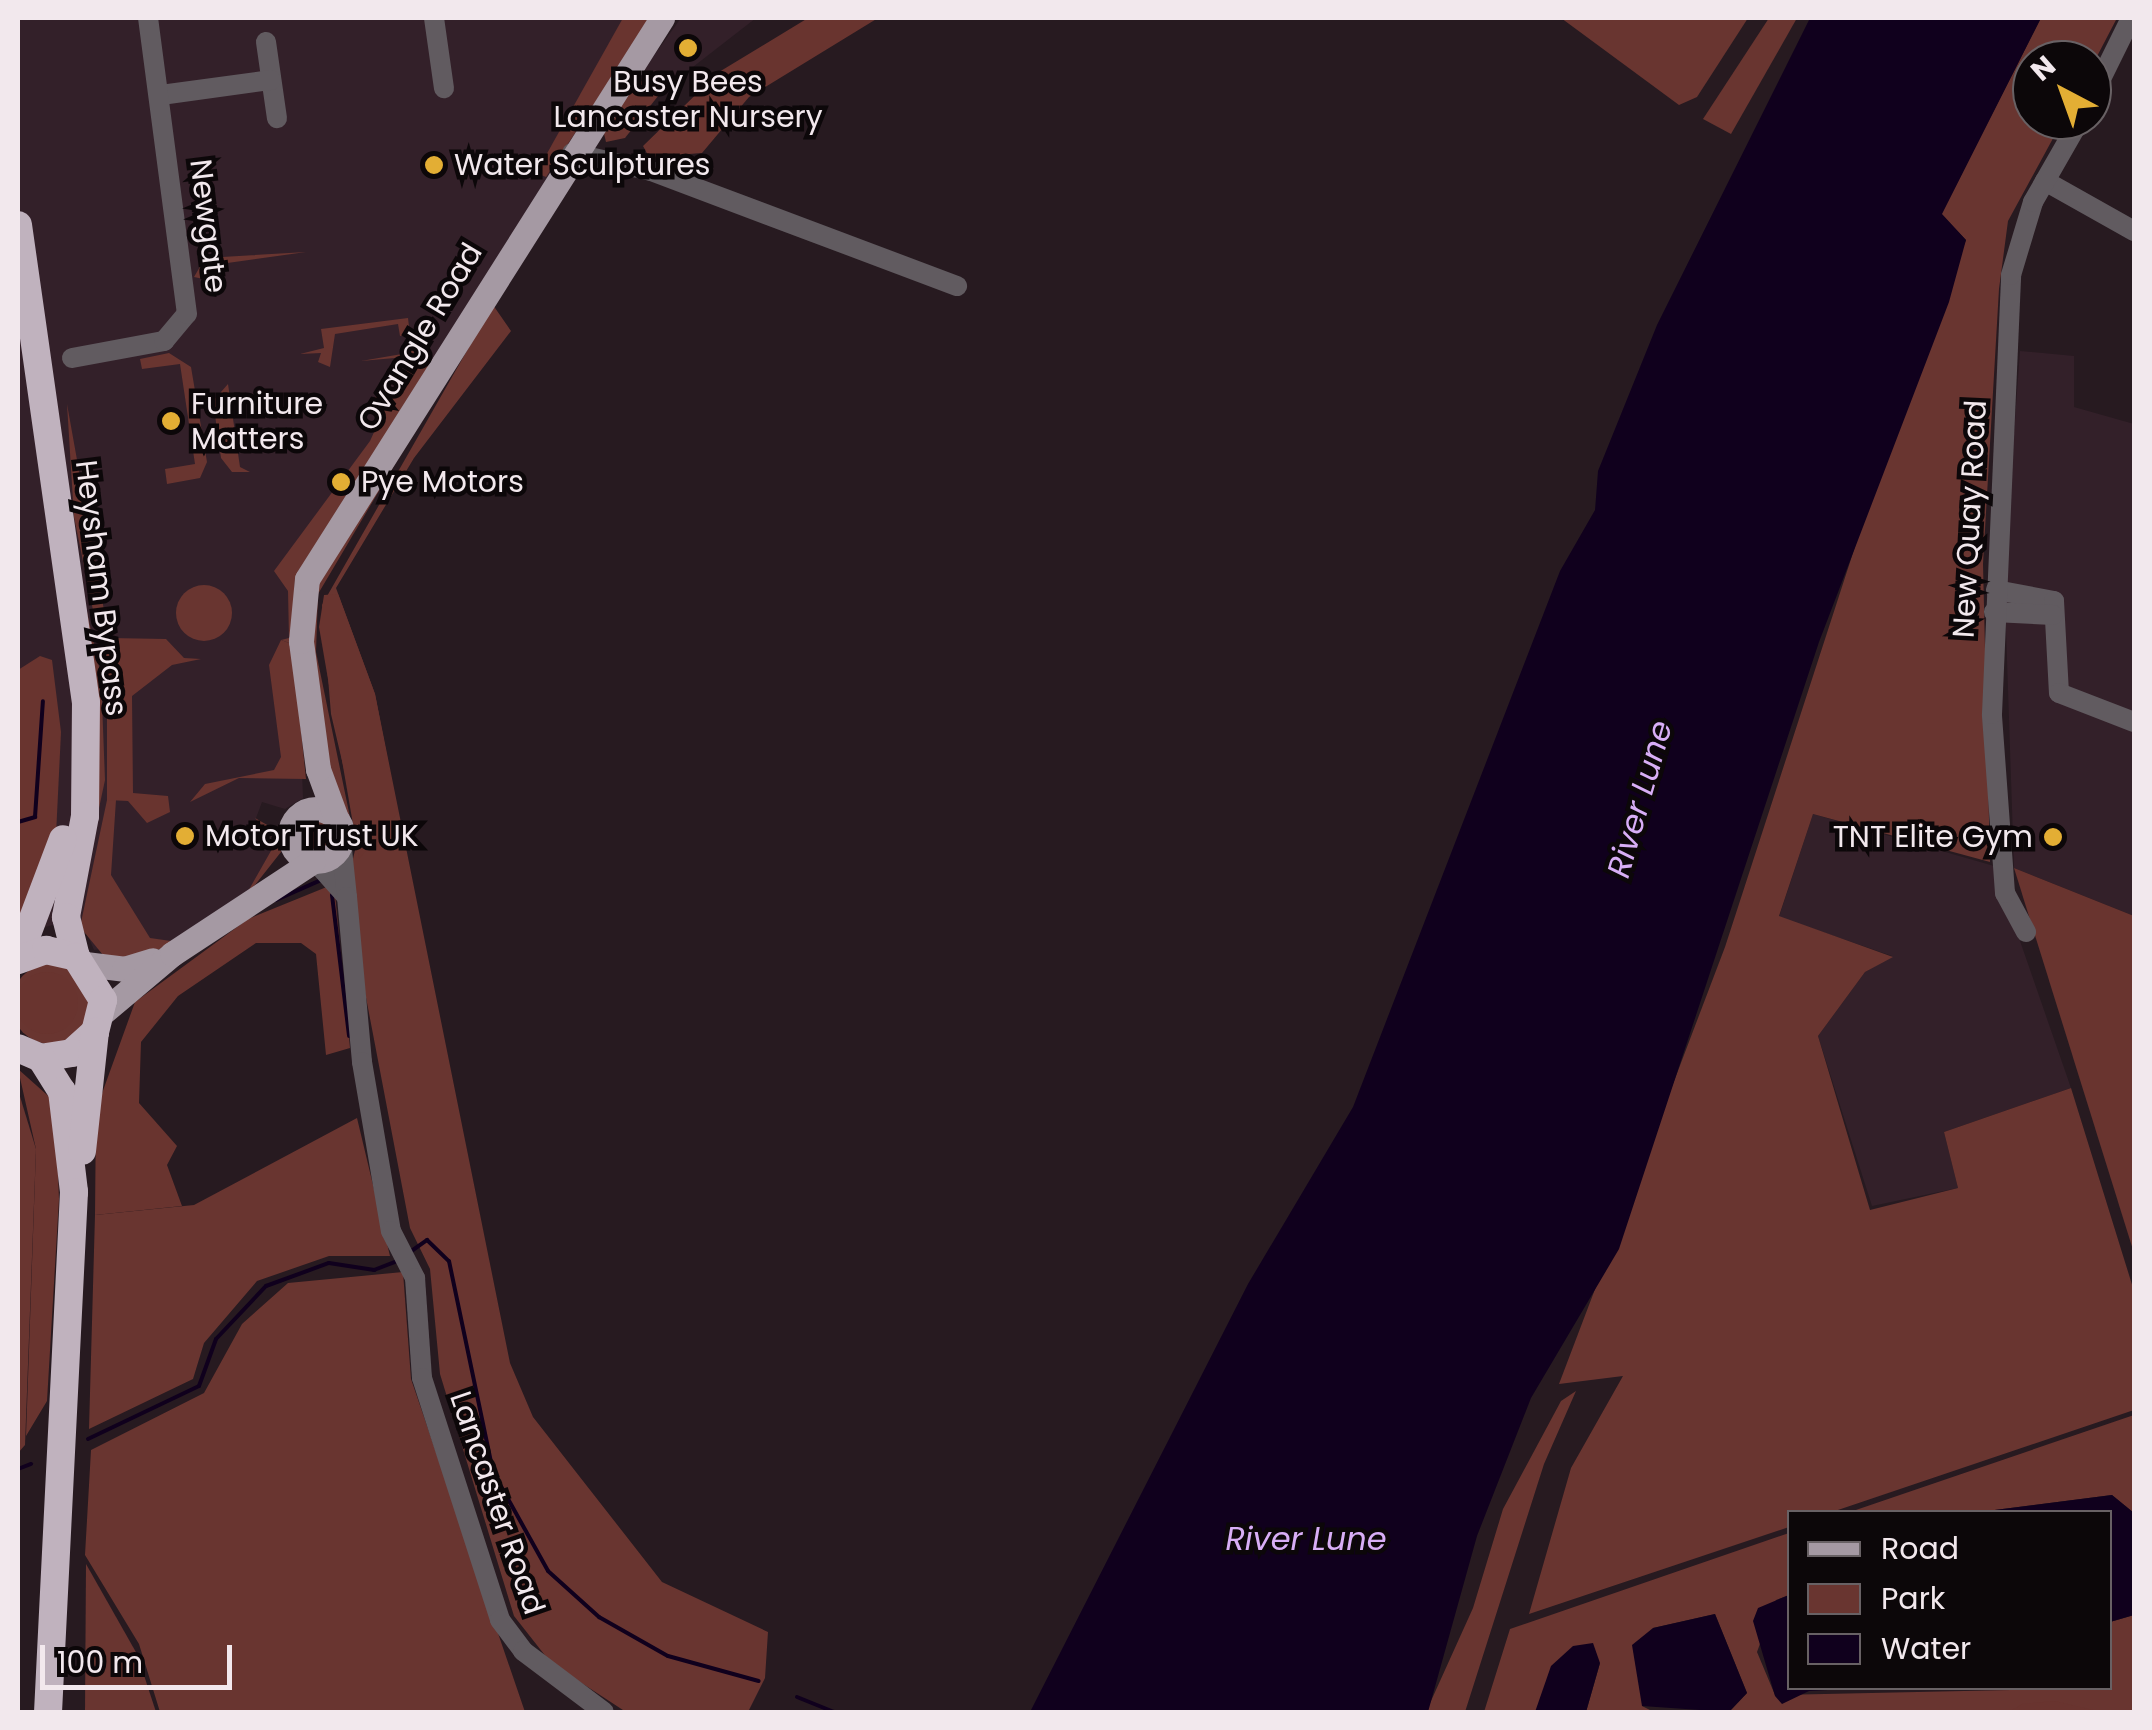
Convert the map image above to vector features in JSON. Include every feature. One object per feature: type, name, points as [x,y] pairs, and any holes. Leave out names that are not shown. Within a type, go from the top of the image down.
[{"type":"highway","name":"Heysham Bypass","points":[[18,225],[86,702],[85,816],[66,917],[98,1023]]},
{"type":"highway","name":"Heysham Bypass","points":[[18,346],[72,729],[62,846],[18,959]]},
{"type":"highway","points":[[18,959],[46,950],[81,960]]},
{"type":"highway","points":[[25,1052],[72,1053],[98,1023]]},
{"type":"highway","points":[[48,1712],[74,1192],[98,1023]]},
{"type":"highway","points":[[25,1052],[62,1091],[74,1192]]},
{"type":"main road","name":"Ovangle Road","points":[[338,829],[318,769],[301,641],[307,579],[572,153],[662,18]]},
{"type":"main road","name":"Ovangle Road","points":[[250,900],[291,842],[318,769]]},
{"type":"main road","points":[[98,1023],[172,954],[314,861],[338,829],[302,813]]},
{"type":"main road","points":[[291,842],[314,861]]},
{"type":"main road","points":[[81,960],[124,969],[172,954]]},
{"type":"street","name":"Newgate","points":[[72,358],[164,340],[188,314],[162,95],[148,18]]},
{"type":"street","points":[[434,18],[444,88]]},
{"type":"street","points":[[2112,58],[2132,18]]},
{"type":"street","points":[[266,42],[277,118]]},
{"type":"street","points":[[162,95],[271,80]]},
{"type":"street","name":"New Quay Road","points":[[2026,932],[2005,892],[1998,841],[1994,612],[2011,275],[2045,181],[2069,140]]},
{"type":"street","points":[[572,153],[650,172],[957,286]]},
{"type":"street","points":[[2045,181],[2134,231]]},
{"type":"street","points":[[1996,590],[2045,595],[2054,615],[2058,693],[2134,722]]},
{"type":"street","points":[[1994,612],[2054,615]]},
{"type":"street","name":"Ovangle Road","points":[[338,829],[362,1062],[394,1236],[413,1270]]},
{"type":"street","points":[[314,861],[347,897]]},
{"type":"street","name":"Lancaster Road","points":[[413,1270],[422,1378],[500,1620],[552,1677],[604,1712]]},
{"type":"shaded area","points":[[18,18],[651,18],[295,578],[303,798],[285,809],[262,802],[256,818],[279,848],[247,893],[171,941],[94,950],[80,917],[18,935]]},
{"type":"shaded area","points":[[623,18],[651,18],[546,177],[536,173]]},
{"type":"shaded area","name":"Busy Bees Lancaster Nursery","points":[[681,18],[756,18],[662,91],[637,79]]},
{"type":"shaded area","points":[[808,18],[878,18],[749,97],[702,153],[649,157],[643,146],[719,72]]},
{"type":"shaded area","points":[[2020,351],[2074,356],[2074,407],[2134,424],[2134,916],[2014,868],[2004,570]]},
{"type":"shaded area","points":[[67,404],[109,638],[166,639],[184,658],[201,659],[172,665],[132,696],[133,793],[168,796],[170,812],[147,823],[128,801],[107,800],[107,679],[74,517]]},
{"type":"shaded area","points":[[338,594],[375,694],[398,813],[359,859],[319,627],[324,595]]},
{"type":"shaded area","points":[[281,640],[292,644],[306,779],[239,778],[190,802],[205,784],[274,770],[281,757],[269,665]]},
{"type":"shaded area","points":[[40,656],[52,660],[61,732],[56,835],[18,920],[18,670]]},
{"type":"shaded area","points":[[1813,814],[1994,866],[2071,1088],[1944,1132],[1958,1188],[1872,1206],[1818,1036],[1865,972],[1892,956],[1779,917]]},
{"type":"shaded area","points":[[2014,868],[2134,916],[2134,1253]]},
{"type":"shaded area","points":[[334,884],[350,1048],[326,1055],[316,954],[301,943],[256,943],[178,996],[141,1042],[139,1103],[177,1146],[167,1165],[182,1206],[95,1215],[96,1110],[135,1002],[248,919]]},
{"type":"shaded area","points":[[47,972],[69,981],[78,1003],[69,1025],[47,1034],[25,1025],[16,1003],[25,981]]},
{"type":"shaded area","points":[[18,1069],[55,1102],[59,1199],[47,1401],[26,1436],[36,1149]]},
{"type":"shaded area","points":[[2055,1701],[2101,1712],[2009,1712],[2022,1704]]},
{"type":"green space","points":[[1561,18],[1748,18],[1697,97],[1679,105]]},
{"type":"green space","points":[[1769,18],[1797,18],[1731,134],[1703,119]]},
{"type":"green space","points":[[2041,18],[2117,18],[2106,40],[2030,40]]},
{"type":"green space","points":[[2012,75],[2012,140],[2052,140],[2008,221],[1999,289],[1983,564],[1990,862],[1813,814],[1779,916],[1893,957],[1865,972],[1818,1036],[1870,1210],[1958,1188],[1944,1132],[2071,1088],[2134,1291],[2134,1410],[1838,1510],[1787,1510],[1787,1528],[1529,1614],[1571,1468],[1623,1376],[1559,1384],[1725,947],[1889,442],[1966,240],[1941,214]]},
{"type":"green space","points":[[637,79],[662,91],[625,138],[606,142],[602,125]]},
{"type":"green space","points":[[306,252],[206,266],[208,280],[194,277],[205,258]]},
{"type":"green space","points":[[493,305],[511,331],[414,458],[336,588],[375,694],[510,1363],[533,1417],[662,1582],[768,1632],[765,1678],[748,1712],[626,1712],[551,1663],[514,1616],[440,1374],[430,1269],[410,1228],[360,966],[349,876],[359,833],[331,714],[322,605]]},
{"type":"green space","points":[[408,318],[410,335],[400,336],[398,324],[335,334],[330,367],[318,362],[321,353],[300,354],[324,348],[321,329]]},
{"type":"green space","points":[[411,343],[427,347],[432,361],[295,578],[292,644],[281,640],[289,638],[288,591],[274,571],[370,441],[380,419],[375,397],[399,390],[397,375],[410,369],[406,357],[361,361],[402,354]]},
{"type":"green space","points":[[169,353],[191,367],[207,462],[200,478],[167,484],[165,469],[195,464],[180,364],[142,369],[140,359]]},
{"type":"green space","points":[[450,371],[318,594],[316,652],[351,822],[352,862],[350,828],[330,793],[308,634],[314,590]]},
{"type":"green space","points":[[228,384],[240,467],[250,472],[232,472],[221,458],[213,401]]},
{"type":"green space","points":[[77,566],[101,676],[105,780],[89,855]]},
{"type":"green space","points":[[204,585],[224,593],[232,613],[224,633],[204,641],[184,633],[176,613],[184,593]]},
{"type":"green space","points":[[107,800],[116,800],[111,875],[150,938],[171,941],[247,893],[276,842],[255,818],[276,830],[281,852],[247,895],[169,946],[132,958],[103,955],[80,927]]},
{"type":"green space","points":[[315,819],[327,824],[332,836],[327,848],[315,853],[303,848],[298,836],[303,824]]},
{"type":"green space","points":[[51,964],[66,967],[79,976],[88,989],[88,1019],[79,1032],[66,1041],[51,1044],[36,1041],[23,1032],[14,1019],[11,1004],[14,989],[23,976],[36,967]]},
{"type":"green space","points":[[18,1090],[36,1149],[25,1445],[18,1453]]},
{"type":"green space","points":[[357,1118],[390,1256],[329,1256],[257,1281],[204,1343],[193,1379],[89,1429],[95,1215],[194,1205]]},
{"type":"green space","points":[[403,1272],[411,1379],[525,1712],[160,1712],[139,1644],[85,1555],[91,1450],[204,1393],[242,1324],[288,1283]]},
{"type":"green space","points":[[1576,1391],[1544,1464],[1465,1712],[1426,1712],[1473,1608],[1503,1509],[1561,1401]]},
{"type":"green space","points":[[2134,1415],[2134,1513],[2112,1495],[1995,1510],[1856,1510]]},
{"type":"green space","points":[[1787,1534],[1787,1596],[1776,1600],[1757,1652],[1775,1695],[2112,1690],[2112,1621],[2134,1615],[2134,1712],[1729,1712],[1747,1693],[1715,1614],[1653,1628],[1642,1706],[1654,1712],[1586,1712],[1600,1663],[1535,1712],[1484,1712],[1510,1629]]},
{"type":"green space","points":[[86,1564],[137,1654],[156,1712],[85,1712]]},
{"type":"water","name":"River Lune","points":[[1810,18],[2041,18],[2030,40],[2012,40],[2012,75],[1942,214],[1966,240],[1949,302],[1819,642],[1619,1249],[1531,1398],[1477,1536],[1428,1712],[1030,1712],[1248,1284],[1353,1107],[1560,571],[1595,510],[1598,471],[1657,325]]},
{"type":"water","points":[[2112,1495],[2134,1513],[2134,1615],[2112,1621],[2112,1510],[1995,1510]]},
{"type":"water","points":[[1787,1596],[1787,1690],[1828,1690],[1809,1691],[1782,1704],[1775,1696],[1753,1621],[1758,1608]]},
{"type":"water","points":[[1715,1614],[1747,1693],[1729,1712],[1642,1706],[1632,1645],[1653,1628]]},
{"type":"water","points":[[1593,1643],[1600,1663],[1586,1712],[1535,1712],[1551,1666],[1573,1646]]},
{"type":"waterway","points":[[18,822],[35,817],[43,701]]},
{"type":"waterway","points":[[276,900],[321,880]]},
{"type":"waterway","points":[[332,895],[349,1036]]},
{"type":"waterway","points":[[410,1252],[427,1240],[449,1261],[493,1472],[548,1571],[599,1617],[668,1656],[759,1681]]},
{"type":"waterway","points":[[88,1439],[199,1386],[216,1339],[266,1286],[329,1263],[374,1270],[398,1261]]},
{"type":"waterway","points":[[18,1469],[31,1464]]},
{"type":"waterway","points":[[797,1697],[834,1712]]},
{"type":"place","name":"Busy Bees Lancaster Nursery","points":[[688,48]]},
{"type":"place","name":"Water Sculptures","points":[[434,165]]},
{"type":"place","name":"Furniture Matters","points":[[171,421]]},
{"type":"place","name":"Pye Motors","points":[[341,482]]},
{"type":"place","name":"Motor Trust UK","points":[[185,836]]},
{"type":"place","name":"TNT Elite Gym","points":[[2053,837]]}]
